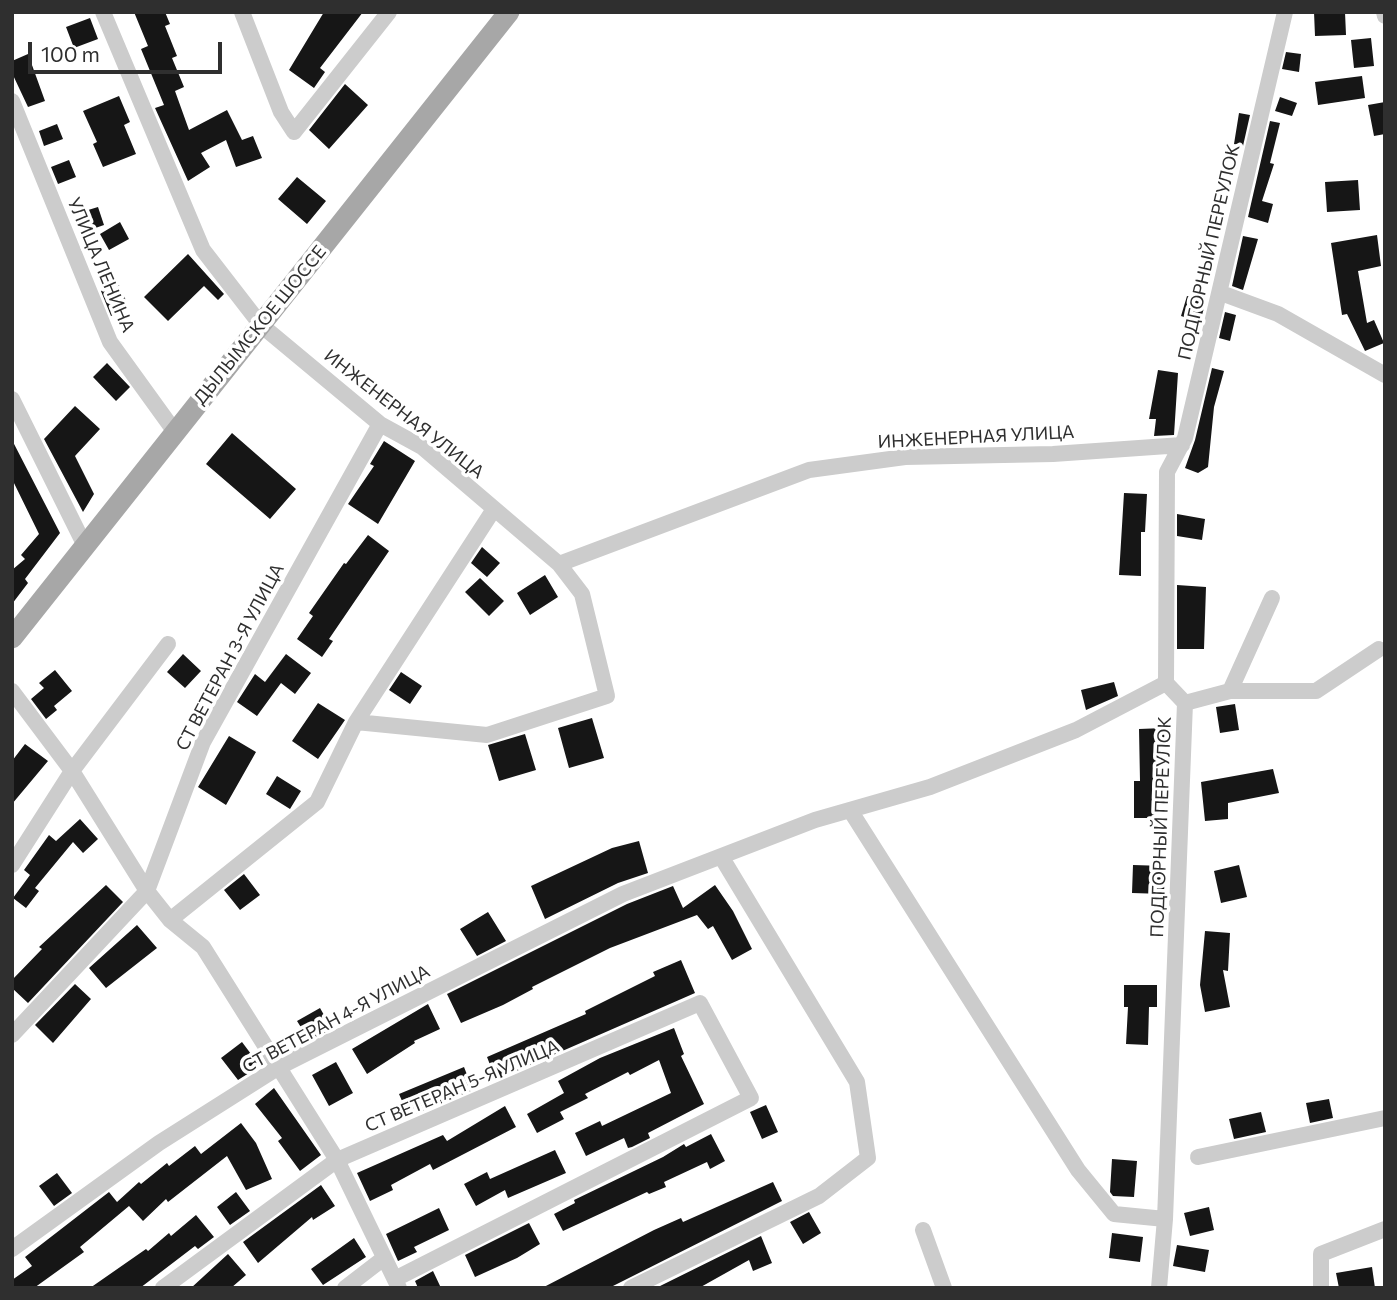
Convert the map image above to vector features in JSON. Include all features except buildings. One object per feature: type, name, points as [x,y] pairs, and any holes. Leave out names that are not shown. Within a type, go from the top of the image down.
[{"type":"main road","name":"ДЫЛЫМСКОЕ ШОССЕ","points":[[12,638],[509,12]]},
{"type":"street","name":"ИНЖЕНЕРНАЯ УЛИЦА","points":[[103,12],[203,250],[261,325],[380,424],[422,447],[559,564],[809,470],[905,457],[1053,454],[1182,445]]},
{"type":"street","points":[[242,12],[281,112],[294,132],[389,12]]},
{"type":"street","name":"ПОДГОРНЫЙ ПЕРЕУЛОК","points":[[1159,1288],[1165,1219],[1185,703],[1166,683],[1167,472],[1182,445],[1285,12]]},
{"type":"street","name":"УЛИЦА ЛЕНИНА","points":[[12,101],[110,342],[175,432]]},
{"type":"street","points":[[1220,293],[1278,314],[1385,375]]},
{"type":"street","points":[[12,399],[85,546]]},
{"type":"street","name":"СТ ВЕТЕРАН 3-Я УЛИЦА","points":[[12,1035],[147,891],[203,742],[380,424]]},
{"type":"street","points":[[170,920],[317,802],[356,722],[494,509]]},
{"type":"street","points":[[356,722],[487,735],[607,696],[582,594],[559,564]]},
{"type":"street","points":[[1230,691],[1272,598]]},
{"type":"street","points":[[12,865],[72,771],[169,644]]},
{"type":"street","points":[[1185,703],[1230,691],[1316,691],[1379,649]]},
{"type":"street","name":"СТ ВЕТЕРАН 4-Я УЛИЦА","points":[[12,1249],[159,1143],[279,1067],[623,894],[815,820],[930,787],[1076,730],[1166,683]]},
{"type":"street","points":[[12,691],[72,771],[147,891],[170,920],[202,947],[337,1160],[397,1284]]},
{"type":"street","points":[[850,810],[1078,1170],[1114,1214],[1165,1219]]},
{"type":"street","points":[[631,1288],[819,1196],[868,1158],[858,1082],[722,858]]},
{"type":"street","name":"СТ ВЕТЕРАН 5-Я УЛИЦА","points":[[163,1288],[337,1160],[700,1003],[751,1098],[397,1284]]},
{"type":"street","points":[[1198,1157],[1385,1118]]},
{"type":"street","points":[[1321,1288],[1321,1254],[1385,1229]]},
{"type":"street","points":[[923,1230],[944,1288]]},
{"type":"street","points":[[345,1288],[384,1258]]}]
